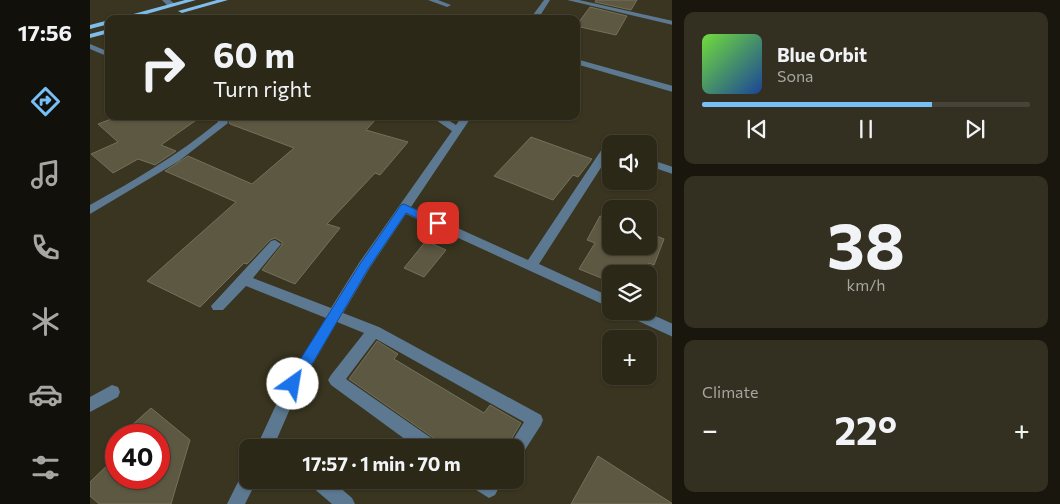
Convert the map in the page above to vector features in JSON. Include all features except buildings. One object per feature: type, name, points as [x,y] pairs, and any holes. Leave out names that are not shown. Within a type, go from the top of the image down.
[{"type":"main road","points":[[134,15],[193,0]]},
{"type":"main road","points":[[168,15],[225,0]]},
{"type":"main road","points":[[90,26],[105,23]]},
{"type":"main road","points":[[90,36],[105,32]]},
{"type":"street","points":[[165,0],[172,5]]},
{"type":"street","points":[[431,0],[448,5]]},
{"type":"street","points":[[537,15],[547,0]]},
{"type":"street","points":[[570,0],[672,23]]},
{"type":"street","points":[[90,46],[105,53]]},
{"type":"street","points":[[580,62],[672,88]]},
{"type":"street","points":[[90,210],[147,178],[206,138],[223,123],[222,120]]},
{"type":"street","points":[[441,120],[457,130]]},
{"type":"street","points":[[272,439],[293,384],[364,266],[464,120]]},
{"type":"street","points":[[531,266],[572,199],[602,156]]},
{"type":"street","points":[[657,165],[672,171]]},
{"type":"street","points":[[404,208],[602,298]]},
{"type":"street","points":[[218,306],[244,280],[275,244]]},
{"type":"street","points":[[244,280],[334,317],[374,331],[535,420],[522,439]]},
{"type":"street","points":[[649,320],[672,331]]},
{"type":"street","points":[[374,331],[336,380],[418,439]]},
{"type":"street","points":[[90,405],[112,392]]},
{"type":"street","points":[[236,504],[244,489]]},
{"type":"street","points":[[328,489],[346,504]]},
{"type":"route","points":[[293,384],[364,266],[404,208],[438,223]]}]
